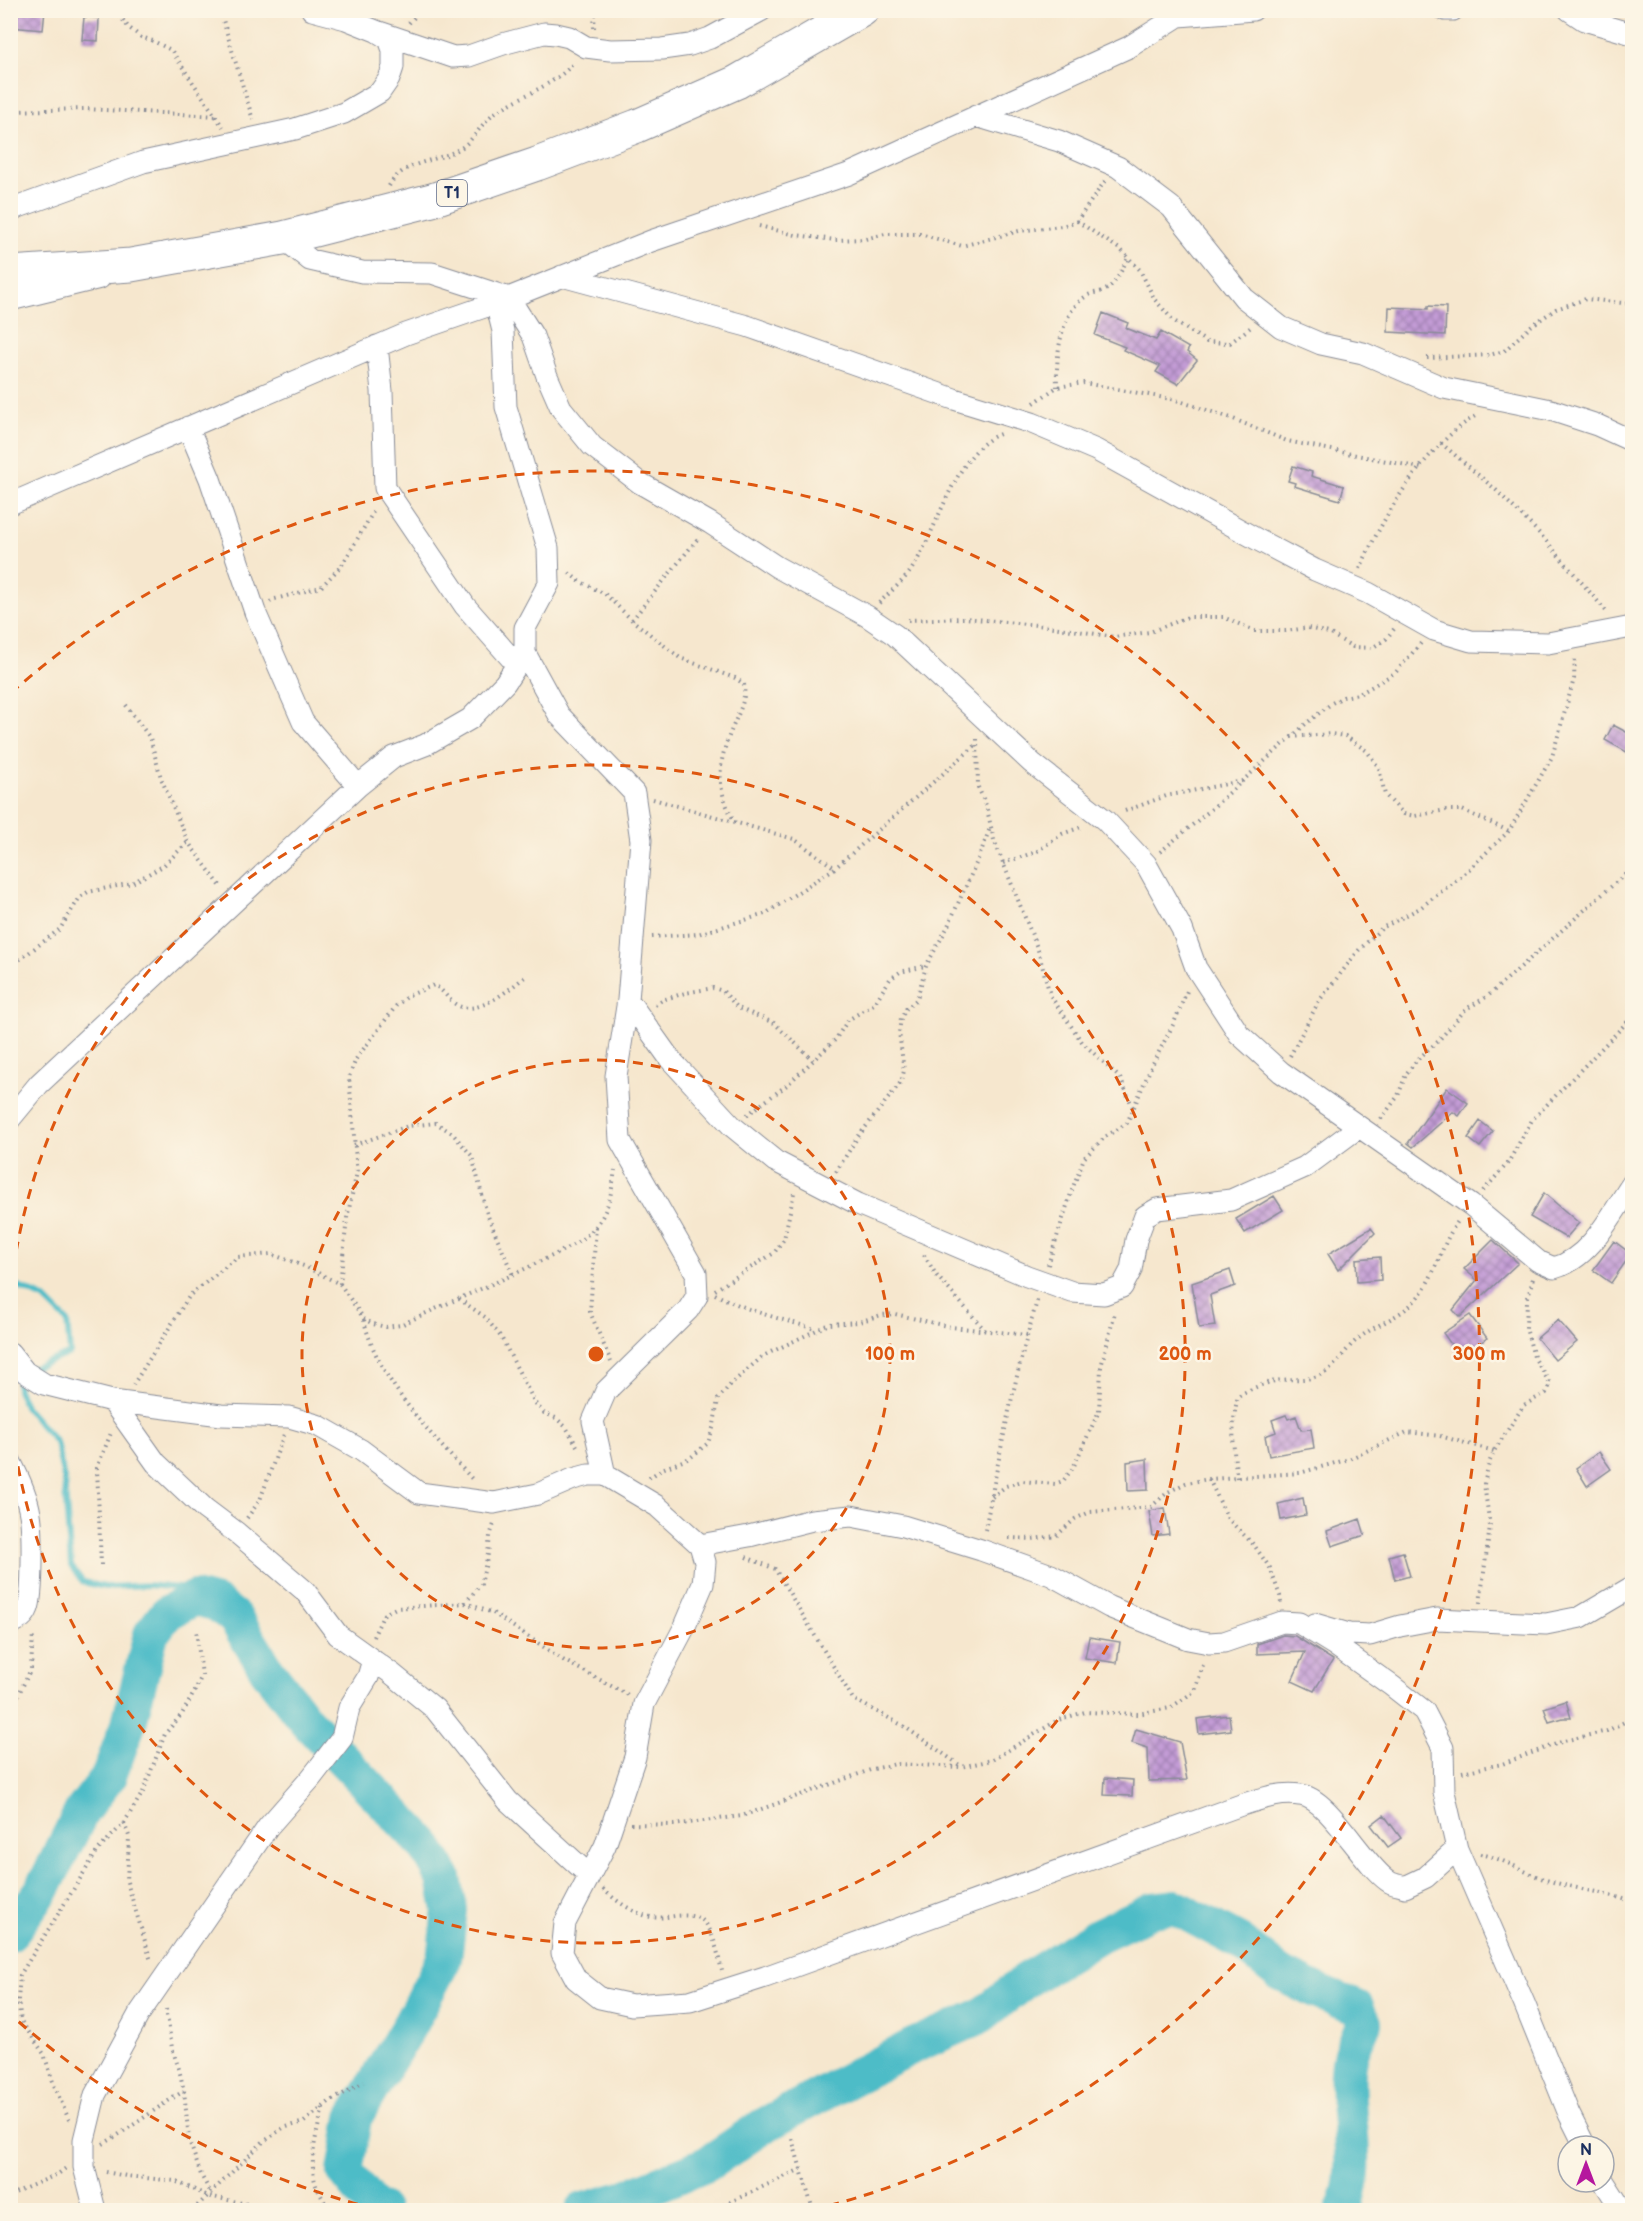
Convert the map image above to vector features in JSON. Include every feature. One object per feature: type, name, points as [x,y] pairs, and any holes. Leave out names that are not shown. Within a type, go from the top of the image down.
[{"type":"highway","name":"T1","points":[[18,266],[131,265],[284,238],[463,189],[637,126],[737,82],[857,12]]},
{"type":"street","points":[[312,10],[346,19],[453,57],[469,56],[544,33],[569,38],[586,46],[610,50],[662,50],[690,45],[710,38],[762,10]]},
{"type":"street","points":[[10,504],[406,334],[503,301],[651,241],[849,174],[1129,47],[1184,13],[1253,10]]},
{"type":"street","points":[[1445,10],[1453,10]]},
{"type":"street","points":[[1569,10],[1584,20],[1632,34]]},
{"type":"street","points":[[10,210],[143,162],[295,129],[344,113],[380,92],[389,79],[393,67],[393,50],[388,39],[376,31]]},
{"type":"street","points":[[976,116],[1059,141],[1118,167],[1171,207],[1244,298],[1281,327],[1321,344],[1363,353],[1444,388],[1551,410],[1598,425],[1632,441]]},
{"type":"street","points":[[284,238],[310,260],[362,272],[432,273],[503,301],[533,336],[561,408],[592,446],[640,483],[710,523],[777,567],[870,618],[895,635],[1032,763],[1105,820],[1146,864],[1182,929],[1196,968],[1239,1034],[1281,1072],[1471,1205],[1538,1261],[1554,1268],[1566,1265],[1586,1251],[1632,1184]]},
{"type":"street","points":[[10,300],[107,276],[131,265]]},
{"type":"street","points":[[562,276],[747,327],[943,395],[1024,420],[1096,450],[1260,541],[1315,570],[1352,586],[1434,630],[1471,641],[1548,643],[1629,630]]},
{"type":"street","points":[[10,1119],[39,1084],[358,786],[394,757],[425,745],[470,719],[505,683],[521,659],[525,628],[549,583],[548,548],[506,407],[503,301]]},
{"type":"street","points":[[377,346],[382,391],[385,488],[465,606],[521,659],[559,714],[634,793],[641,840],[633,938],[634,1008],[615,1076],[620,1140],[696,1273],[697,1296],[688,1310],[606,1391],[593,1420],[596,1475]]},
{"type":"street","points":[[188,427],[210,479],[255,612],[303,722],[358,786]]},
{"type":"street","points":[[634,1008],[670,1059],[732,1126],[775,1161],[858,1204],[1072,1292],[1104,1294],[1122,1287],[1131,1270],[1136,1240],[1145,1216],[1157,1209],[1231,1200],[1305,1167],[1365,1131]]},
{"type":"street","points":[[10,1353],[25,1372],[44,1384],[118,1406],[221,1415],[289,1417],[317,1425],[361,1449],[419,1493],[494,1503],[538,1494],[573,1479],[596,1475],[657,1506],[706,1544],[812,1520],[851,1516],[903,1526],[982,1546],[1051,1575],[1109,1607],[1188,1639],[1209,1643],[1224,1642],[1291,1622],[1324,1625],[1349,1634],[1370,1635],[1437,1619],[1546,1624],[1581,1617],[1632,1587]]},
{"type":"street","points":[[118,1406],[156,1463],[205,1509],[237,1533],[305,1592],[338,1635],[435,1709],[508,1801],[589,1875]]},
{"type":"street","points":[[10,1461],[22,1483],[30,1514],[32,1554],[28,1608],[18,1621],[10,1623]]},
{"type":"street","points":[[706,1544],[703,1584],[685,1626],[644,1704],[635,1757],[613,1823],[604,1846],[565,1923],[562,1953],[576,1979],[600,1998],[632,2005],[690,2001],[1241,1805],[1276,1795],[1303,1795],[1320,1803],[1366,1861],[1390,1883],[1406,1887],[1426,1877],[1457,1849]]},
{"type":"street","points":[[1291,1622],[1375,1674],[1424,1711],[1443,1748],[1444,1792],[1457,1849],[1579,2134]]},
{"type":"street","points":[[94,2211],[84,2154],[95,2095],[139,2014],[268,1827],[342,1738],[349,1708],[368,1677],[370,1658]]},
{"type":"street","points":[[1611,2194],[1622,2211]]},
{"type":"path","points":[[117,10],[128,27],[141,38],[171,50],[216,116],[232,144]]},
{"type":"path","points":[[220,10],[258,138]]},
{"type":"path","points":[[373,215],[392,179],[419,163],[464,146],[483,122],[503,108],[552,82],[572,66],[586,46]]},
{"type":"path","points":[[10,111],[86,109],[216,116]]},
{"type":"path","points":[[722,217],[796,235],[835,240],[865,239],[885,234],[920,234],[962,246],[1019,231],[1062,226],[1077,221],[1118,167]]},
{"type":"path","points":[[1077,221],[1121,250],[1140,270],[1155,300],[1174,321],[1207,342],[1230,343],[1267,316]]},
{"type":"path","points":[[1057,387],[1056,358],[1062,331],[1072,312],[1078,302],[1087,295],[1106,289],[1113,283],[1128,258]]},
{"type":"path","points":[[1420,357],[1479,356],[1504,351],[1531,326],[1556,309],[1586,299],[1632,304]]},
{"type":"path","points":[[870,618],[909,572],[953,486],[974,454],[996,435],[1024,420],[1057,387],[1084,383],[1176,400],[1232,418],[1287,441],[1421,468]]},
{"type":"path","points":[[1352,586],[1375,534],[1441,443],[1458,426],[1479,414],[1514,401]]},
{"type":"path","points":[[1441,443],[1496,490],[1629,630]]},
{"type":"path","points":[[255,612],[275,599],[321,587],[342,565],[369,521],[385,488]]},
{"type":"path","points":[[632,620],[710,523]]},
{"type":"path","points":[[548,548],[566,571],[579,581],[605,594],[632,620],[680,658],[735,678],[744,684],[743,704],[722,756],[721,782],[724,804],[735,822]]},
{"type":"path","points":[[870,618],[965,618],[1047,626],[1114,637],[1150,632],[1188,617],[1223,616],[1255,630],[1286,631],[1308,628],[1329,633],[1353,647],[1372,648],[1386,639],[1406,614]]},
{"type":"path","points":[[1146,864],[1332,703],[1343,697],[1359,694],[1395,674],[1414,649],[1434,630]]},
{"type":"path","points":[[1281,1072],[1319,1001],[1359,950],[1383,928],[1420,908],[1463,875],[1509,831],[1552,757],[1574,679],[1575,637]]},
{"type":"path","points":[[126,705],[150,738],[161,778],[188,842],[210,874],[234,902]]},
{"type":"path","points":[[979,714],[978,787],[990,818],[990,828],[1038,950],[1050,995],[1082,1042],[1120,1078],[1134,1110]]},
{"type":"path","points":[[1291,737],[1331,734],[1345,736],[1367,751],[1379,768],[1385,795],[1404,814],[1415,816],[1446,810],[1462,810],[1509,831]]},
{"type":"path","points":[[633,938],[698,934],[765,914],[835,868],[977,744]]},
{"type":"path","points":[[1003,863],[1036,852],[1062,834],[1166,796],[1242,781]]},
{"type":"path","points":[[634,793],[794,838],[835,868]]},
{"type":"path","points":[[826,1187],[857,1138],[901,1082],[904,1071],[899,1032],[901,1018],[906,1009],[917,999],[926,966],[947,928],[990,828]]},
{"type":"path","points":[[10,966],[60,929],[80,897],[87,892],[132,883],[162,866],[188,842]]},
{"type":"path","points":[[1365,1131],[1398,1096],[1406,1074],[1466,1009],[1488,996],[1632,868]]},
{"type":"path","points":[[732,1126],[787,1085],[835,1040],[848,1020],[874,1004],[890,979],[900,972],[926,966]]},
{"type":"path","points":[[1196,968],[1174,1023],[1152,1065],[1127,1123],[1105,1137],[1084,1158],[1073,1187],[1027,1335],[982,1546],[1012,1537],[1032,1539],[1056,1536],[1075,1519],[1090,1512],[1151,1507],[1168,1492],[1186,1483],[1209,1479],[1300,1473],[1348,1459],[1407,1432],[1440,1436],[1494,1451]]},
{"type":"path","points":[[340,1284],[347,1218],[357,1172],[349,1077],[356,1059],[396,1006],[408,996],[434,985],[448,1000],[461,1007],[477,1007],[500,996],[525,976]]},
{"type":"path","points":[[634,1008],[712,988],[723,991],[738,1008],[774,1023],[813,1060]]},
{"type":"path","points":[[1237,1478],[1232,1442],[1234,1410],[1238,1396],[1281,1380],[1305,1380],[1328,1371],[1359,1338],[1395,1318],[1418,1298],[1436,1269],[1453,1228],[1508,1163],[1532,1120],[1632,1017]]},
{"type":"path","points":[[354,1145],[408,1126],[436,1123],[452,1133],[472,1156],[487,1214],[513,1275]]},
{"type":"path","points":[[618,1379],[590,1312],[596,1227],[611,1197],[620,1140]]},
{"type":"path","points":[[798,1173],[784,1239],[774,1253],[712,1292],[733,1303],[816,1329]]},
{"type":"path","points":[[911,1226],[921,1250],[937,1276],[985,1331]]},
{"type":"path","points":[[364,1319],[386,1328],[401,1325],[513,1275],[571,1246],[596,1227]]},
{"type":"path","points":[[101,1565],[97,1468],[118,1406],[190,1294],[238,1257],[270,1254],[304,1266],[340,1284],[364,1319],[368,1338],[384,1370],[432,1435],[494,1503],[495,1522],[481,1584],[465,1603]]},
{"type":"path","points":[[1479,1621],[1490,1526],[1484,1484],[1494,1451],[1524,1405],[1546,1393],[1549,1387],[1549,1382],[1534,1357],[1526,1328],[1527,1301],[1538,1261]]},
{"type":"path","points":[[991,1497],[1006,1486],[1022,1481],[1055,1484],[1063,1481],[1073,1468],[1099,1411],[1101,1368],[1122,1287]]},
{"type":"path","points":[[458,1299],[485,1317],[501,1337],[535,1403],[544,1413],[556,1418],[566,1427],[596,1475]]},
{"type":"path","points":[[631,1491],[662,1469],[690,1458],[708,1443],[714,1425],[718,1399],[732,1383],[763,1356],[816,1329],[829,1324],[859,1322],[881,1315],[895,1314],[951,1327],[1027,1335]]},
{"type":"path","points":[[237,1533],[260,1500],[289,1417]]},
{"type":"path","points":[[1209,1479],[1228,1518],[1254,1545],[1270,1568],[1291,1622]]},
{"type":"path","points":[[706,1544],[775,1569],[853,1699],[902,1725],[961,1767]]},
{"type":"path","points":[[370,1658],[376,1627],[384,1614],[396,1608],[465,1603],[493,1613],[563,1660],[644,1704]]},
{"type":"path","points":[[10,1712],[31,1669],[34,1636],[28,1608]]},
{"type":"path","points":[[196,1629],[202,1675],[182,1714],[165,1734],[143,1792],[124,1822],[98,1850],[20,1975],[18,2000],[21,2021],[45,2054],[54,2085],[84,2154],[126,2176],[175,2181],[210,2194],[275,2210]]},
{"type":"path","points":[[613,1823],[673,1826],[742,1816],[873,1768],[896,1764],[961,1767],[992,1760],[1058,1720],[1085,1712],[1138,1714],[1170,1708],[1195,1691],[1209,1643]]},
{"type":"path","points":[[1444,1775],[1502,1764],[1564,1742],[1607,1731],[1632,1718]]},
{"type":"path","points":[[124,1822],[129,1836],[127,1882],[161,1982],[172,2048],[184,2091],[189,2140],[210,2194]]},
{"type":"path","points":[[1457,1849],[1498,1857],[1542,1878],[1632,1902]]},
{"type":"path","points":[[589,1875],[614,1899],[632,1910],[651,1917],[687,1916],[702,1920],[709,1930],[728,1989]]},
{"type":"path","points":[[193,2211],[262,2143],[283,2128],[304,2122],[323,2107],[364,2082]]},
{"type":"path","points":[[10,2195],[58,2174],[84,2154],[128,2129],[157,2107],[184,2091]]},
{"type":"path","points":[[323,2107],[317,2132],[313,2167],[316,2184],[329,2211]]},
{"type":"path","points":[[792,2139],[813,2211]]},
{"type":"path","points":[[713,2211],[801,2169]]},
{"type":"building","points":[[10,10],[45,10],[43,30],[10,27]]},
{"type":"building","points":[[84,17],[99,18],[98,41],[82,40]]},
{"type":"building","points":[[1428,306],[1446,307],[1445,335],[1388,332],[1389,307],[1428,309]]},
{"type":"building","points":[[1103,313],[1128,323],[1126,328],[1156,340],[1161,332],[1189,348],[1187,352],[1197,360],[1178,384],[1156,372],[1160,366],[1123,350],[1125,347],[1095,335]]},
{"type":"building","points":[[1293,466],[1312,472],[1311,476],[1344,486],[1340,500],[1294,486],[1295,483],[1288,481]]},
{"type":"building","points":[[1613,725],[1632,735],[1632,755],[1605,740]]},
{"type":"building","points":[[1447,1088],[1468,1103],[1459,1116],[1453,1112],[1413,1147],[1408,1143]]},
{"type":"building","points":[[1480,1121],[1493,1131],[1480,1147],[1468,1138]]},
{"type":"building","points":[[1544,1193],[1579,1223],[1566,1238],[1530,1217]]},
{"type":"building","points":[[1274,1196],[1283,1210],[1245,1233],[1236,1219]]},
{"type":"building","points":[[1371,1228],[1375,1233],[1338,1270],[1328,1254]]},
{"type":"building","points":[[1493,1240],[1518,1263],[1460,1317],[1453,1310],[1477,1280],[1464,1269]]},
{"type":"building","points":[[1614,1241],[1631,1254],[1611,1283],[1593,1270]]},
{"type":"building","points":[[1380,1257],[1381,1280],[1357,1282],[1356,1259]]},
{"type":"building","points":[[1230,1270],[1235,1286],[1210,1295],[1215,1326],[1199,1328],[1192,1283]]},
{"type":"building","points":[[1470,1315],[1487,1338],[1460,1357],[1443,1333]]},
{"type":"building","points":[[1558,1320],[1577,1342],[1555,1360],[1537,1338]]},
{"type":"building","points":[[1286,1415],[1288,1419],[1296,1416],[1301,1430],[1311,1429],[1314,1448],[1269,1456],[1265,1436],[1276,1432],[1272,1420]]},
{"type":"building","points":[[1599,1452],[1611,1469],[1587,1486],[1576,1468]]},
{"type":"building","points":[[1147,1459],[1148,1490],[1128,1491],[1127,1462]]},
{"type":"building","points":[[1303,1498],[1306,1515],[1281,1520],[1278,1504]]},
{"type":"building","points":[[1165,1508],[1169,1534],[1153,1536],[1149,1511]]},
{"type":"building","points":[[1360,1519],[1365,1535],[1332,1546],[1327,1531]]},
{"type":"building","points":[[1403,1552],[1410,1576],[1395,1580],[1389,1556]]},
{"type":"building","points":[[1283,1635],[1295,1636],[1333,1660],[1314,1691],[1292,1681],[1305,1652],[1257,1654],[1257,1644]]},
{"type":"building","points":[[1089,1637],[1120,1642],[1117,1663],[1085,1658]]},
{"type":"building","points":[[1566,1701],[1571,1718],[1549,1722],[1544,1708]]},
{"type":"building","points":[[1229,1715],[1231,1730],[1199,1734],[1197,1719]]},
{"type":"building","points":[[1136,1729],[1180,1742],[1187,1780],[1149,1781],[1148,1748],[1132,1743]]},
{"type":"building","points":[[1105,1778],[1133,1780],[1132,1796],[1104,1795]]},
{"type":"building","points":[[1384,1815],[1401,1838],[1388,1847],[1371,1825]]},
{"type":"waterway","points":[[10,1283],[44,1298],[67,1321],[70,1353],[29,1370]]},
{"type":"waterway","points":[[20,1375],[18,1390],[26,1408],[56,1442],[64,1478],[71,1566],[83,1582],[105,1587],[148,1585],[179,1588],[195,1598]]},
{"type":"waterway","points":[[10,1934],[42,1890],[82,1811],[109,1776],[130,1719],[151,1634],[167,1613],[195,1598],[217,1604],[235,1618],[267,1670],[306,1721],[425,1845],[444,1878],[450,1910],[444,1959],[410,2024],[354,2118],[345,2172],[373,2206],[381,2210]]},
{"type":"waterway","points":[[583,2210],[622,2199],[707,2164],[763,2126],[837,2086],[913,2046],[981,2016],[1025,1981],[1095,1937],[1152,1910],[1175,1907],[1240,1942],[1279,1973],[1357,2008],[1364,2023],[1351,2054],[1348,2077],[1352,2174],[1343,2210]]}]
